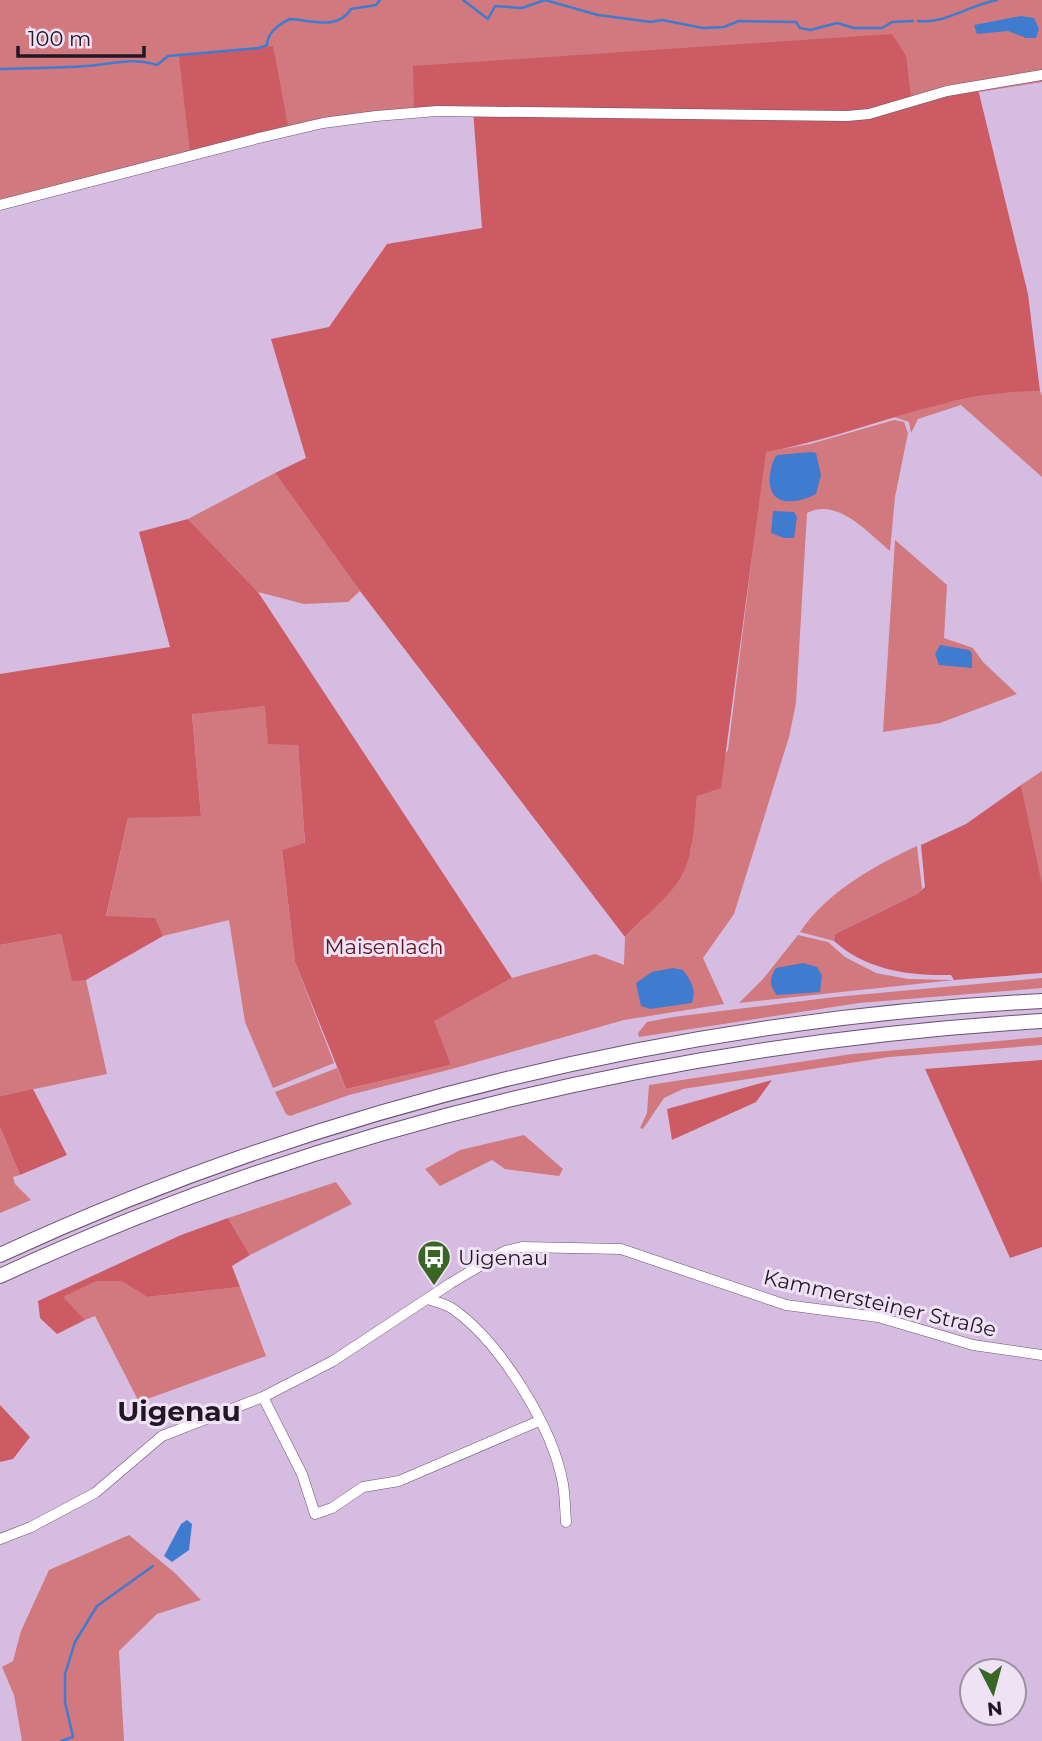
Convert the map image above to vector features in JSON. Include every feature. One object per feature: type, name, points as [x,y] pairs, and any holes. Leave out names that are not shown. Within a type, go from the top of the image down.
[{"type":"highway","points":[[0,1255],[129,1199],[220,1166],[374,1116],[492,1084],[606,1058],[757,1031],[912,1012],[1042,1001]]},
{"type":"highway","points":[[0,1276],[138,1216],[241,1178],[393,1130],[527,1094],[680,1062],[807,1042],[902,1031],[1042,1021]]},
{"type":"street","points":[[0,205],[255,139],[346,120],[437,110],[847,116],[869,114],[947,91],[1042,75]]},
{"type":"street","name":"Kammersteiner Straße","points":[[0,1539],[31,1527],[95,1493],[162,1436],[263,1397],[332,1361],[505,1251],[522,1247],[603,1247],[641,1255],[786,1305],[878,1317],[973,1345],[1042,1355]]},
{"type":"street","points":[[428,1299],[451,1308],[487,1338],[517,1381],[539,1421],[563,1484],[566,1522]]},
{"type":"street","points":[[263,1397],[302,1474],[315,1514],[332,1508],[363,1486],[398,1481],[539,1421]]},
{"type":"shaded area","points":[[0,0],[1042,0],[1042,82],[979,92],[978,89],[911,105],[414,66],[414,109],[289,131],[180,55],[190,155],[0,204]]},
{"type":"shaded area","points":[[1013,390],[1040,391],[1042,396],[1042,477],[961,405],[918,419],[911,433],[909,422],[894,417],[936,404]]},
{"type":"shaded area","points":[[894,420],[904,422],[908,433],[895,497],[890,551],[863,527],[841,514],[819,509],[807,513],[796,703],[789,737],[734,914],[703,958],[724,1004],[624,1020],[349,1095],[290,1116],[286,1114],[275,1092],[337,1068],[346,1089],[451,1065],[433,1021],[512,978],[595,954],[624,965],[625,937],[674,887],[691,850],[697,796],[728,750],[765,452],[810,444]]},
{"type":"shaded area","points":[[275,473],[360,591],[348,602],[304,604],[258,592],[188,519]]},
{"type":"shaded area","points":[[895,540],[947,585],[944,638],[973,648],[983,662],[1017,694],[940,723],[883,732]]},
{"type":"shaded area","points":[[265,706],[298,744],[305,844],[282,850],[295,962],[334,1063],[273,1088],[245,1022],[229,920],[163,936],[154,918],[106,917],[128,818],[201,815],[192,713]]},
{"type":"shaded area","points":[[1042,771],[1042,885],[1041,886],[1021,785]]},
{"type":"shaded area","points":[[917,846],[922,889],[917,894],[835,934],[834,941],[800,932],[811,917],[838,892],[868,871]]},
{"type":"shaded area","points":[[61,934],[72,980],[86,980],[107,1074],[0,1096],[0,945]]},
{"type":"shaded area","points":[[798,935],[828,942],[845,957],[876,973],[908,979],[954,980],[739,1003],[763,979]]},
{"type":"shaded area","points":[[1042,978],[1042,988],[859,1003],[639,1037],[638,1033],[647,1022],[673,1017],[835,997]]},
{"type":"shaded area","points":[[1042,1037],[1042,1045],[889,1057],[683,1089],[664,1098],[643,1129],[640,1128],[647,1113],[649,1085],[852,1054]]},
{"type":"shaded area","points":[[0,1127],[20,1175],[13,1177],[15,1184],[31,1200],[0,1213]]},
{"type":"shaded area","points":[[524,1135],[563,1169],[559,1176],[505,1169],[492,1160],[440,1186],[425,1169],[460,1150]]},
{"type":"shaded area","points":[[336,1182],[352,1204],[250,1255],[228,1218]]},
{"type":"shaded area","points":[[97,1281],[121,1281],[147,1297],[240,1287],[266,1356],[139,1402],[95,1316],[85,1320],[62,1297]]},
{"type":"shaded area","points":[[129,1535],[175,1573],[201,1600],[157,1614],[119,1651],[124,1741],[22,1741],[14,1695],[2,1667],[13,1661],[21,1631],[49,1570]]},
{"type":"green space","points":[[892,34],[906,56],[912,105],[978,89],[1028,294],[1040,391],[970,398],[766,452],[721,788],[697,796],[690,855],[681,876],[669,893],[625,937],[360,591],[275,473],[306,458],[271,339],[329,327],[387,244],[482,228],[473,110],[414,109],[413,66]]},
{"type":"green space","points":[[273,46],[289,131],[190,155],[179,56]]},
{"type":"green space","name":"Maisenlach","points":[[188,519],[258,592],[512,978],[434,1021],[451,1065],[346,1089],[295,962],[282,850],[305,843],[298,745],[268,744],[265,706],[192,714],[201,816],[128,818],[106,916],[155,918],[163,936],[86,980],[72,981],[61,934],[0,945],[0,674],[170,647],[139,532]]},
{"type":"green space","points":[[1021,785],[1042,885],[1042,973],[954,980],[951,975],[904,972],[874,965],[846,951],[834,941],[835,934],[917,894],[925,887],[921,845],[966,824]]},
{"type":"green space","points":[[1042,1060],[1042,1247],[1010,1258],[925,1069]]},
{"type":"green space","points":[[772,1080],[756,1102],[672,1140],[667,1109]]},
{"type":"green space","points":[[33,1089],[67,1155],[20,1175],[0,1127],[0,1096]]},
{"type":"green space","points":[[228,1218],[250,1255],[232,1266],[240,1287],[147,1297],[121,1281],[97,1281],[63,1297],[85,1320],[57,1334],[40,1318],[38,1301],[181,1235]]},
{"type":"green space","points":[[0,1405],[30,1437],[13,1459],[0,1462]]},
{"type":"water","points":[[1021,16],[1034,18],[1039,29],[1036,38],[1026,38],[1008,31],[977,34],[974,25]]},
{"type":"water","points":[[816,453],[821,475],[816,494],[791,501],[778,498],[770,486],[775,457]]},
{"type":"water","points":[[773,511],[794,512],[797,517],[794,538],[784,538],[771,533]]},
{"type":"water","points":[[940,645],[969,650],[972,653],[972,668],[939,665],[935,654]]},
{"type":"water","points":[[803,963],[817,967],[822,975],[820,992],[777,995],[771,982],[776,968]]},
{"type":"water","points":[[673,968],[683,970],[691,982],[694,994],[692,1003],[650,1009],[641,1006],[636,983],[652,972]]},
{"type":"water","points":[[187,1520],[192,1524],[189,1550],[172,1562],[164,1556],[181,1524]]},
{"type":"waterway","points":[[0,69],[76,67],[131,61],[157,65],[168,56],[259,48],[267,45],[274,29],[290,19],[331,22],[339,20],[351,9],[376,5],[380,0]]},
{"type":"waterway","points":[[463,0],[488,19],[495,6],[522,8],[545,0],[598,15],[651,22],[662,20],[703,28],[724,27],[739,21],[796,22],[800,28],[810,30],[837,23],[854,28],[882,28],[892,22],[913,21]]},
{"type":"waterway","points":[[918,21],[938,20],[997,0]]},
{"type":"waterway","points":[[61,1741],[73,1737],[65,1702],[65,1674],[75,1642],[97,1606],[153,1566]]},
{"type":"place","name":"Uigenau","points":[[434,1287]]},
{"type":"district","name":"Uigenau","points":[[179,1411]]}]
